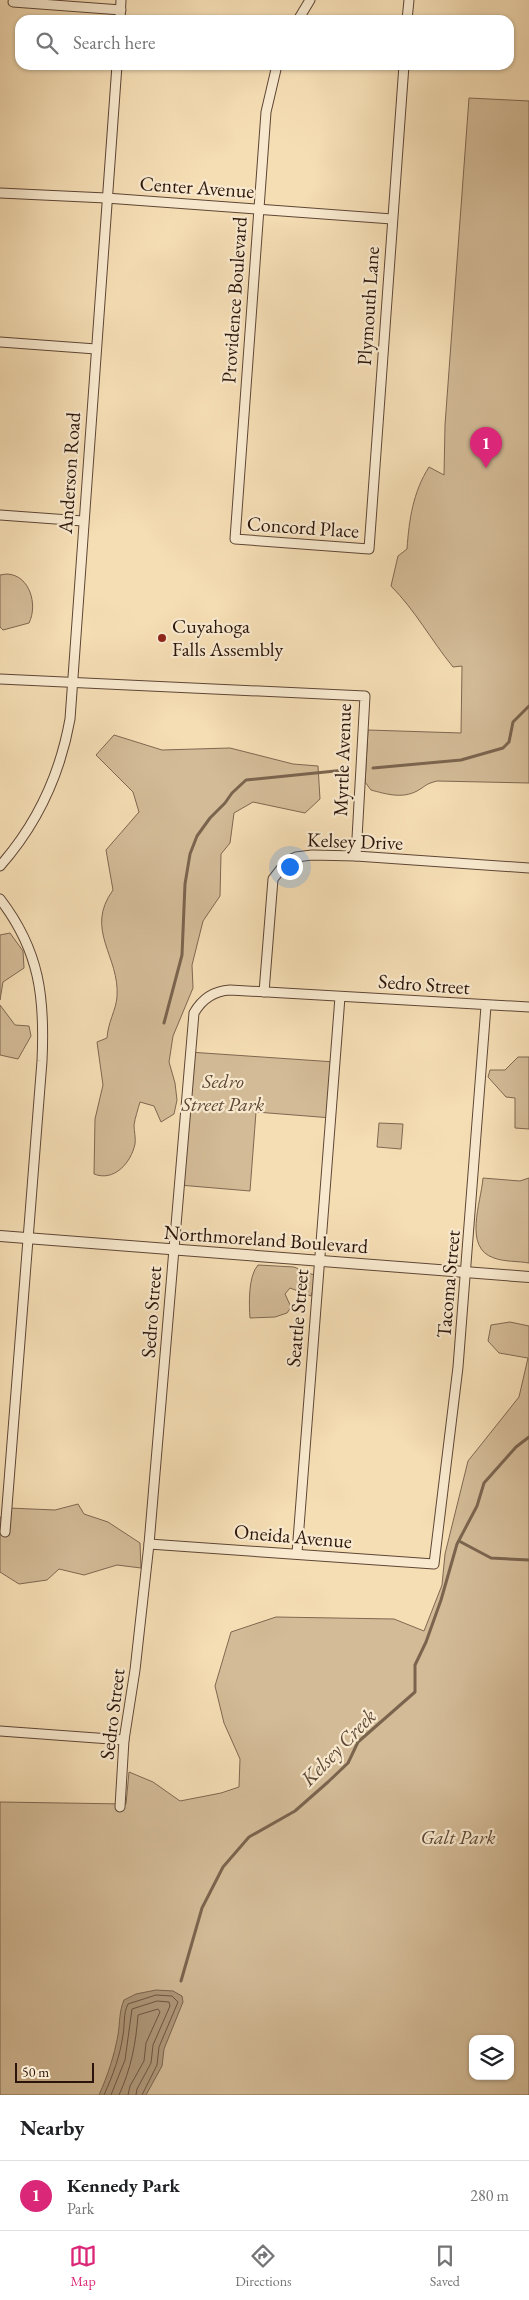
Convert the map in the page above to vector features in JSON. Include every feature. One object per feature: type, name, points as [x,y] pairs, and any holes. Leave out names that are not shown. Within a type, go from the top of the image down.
[{"type":"street","points":[[120,15],[122,0]]},
{"type":"street","points":[[301,15],[310,0]]},
{"type":"street","points":[[408,15],[409,0]]},
{"type":"street","points":[[13,2],[121,10]]},
{"type":"street","name":"Anderson Road","points":[[0,866],[28,831],[49,791],[65,743],[73,682],[82,521],[117,70]]},
{"type":"street","name":"Providence Boulevard","points":[[235,539],[266,112],[275,70]]},
{"type":"street","name":"Plymouth Lane","points":[[369,549],[404,70]]},
{"type":"street","name":"Center Avenue","points":[[0,193],[106,198],[392,219]]},
{"type":"street","points":[[0,342],[96,349]]},
{"type":"street","points":[[0,515],[82,521]]},
{"type":"street","name":"Concord Place","points":[[235,539],[369,549]]},
{"type":"street","name":"Myrtle Avenue","points":[[0,678],[365,696],[356,856]]},
{"type":"street","name":"Kelsey Drive","points":[[264,992],[271,888],[277,872],[287,861],[304,855],[356,856],[529,868]]},
{"type":"street","points":[[0,899],[28,944],[40,979],[43,1000],[43,1037],[6,1532]]},
{"type":"street","name":"Sedro Street","points":[[120,1807],[124,1740],[135,1670],[150,1544],[194,1014],[198,1006],[213,993],[230,990],[529,1007]]},
{"type":"street","name":"Seattle Street","points":[[298,1553],[340,997]]},
{"type":"street","name":"Tacoma Street","points":[[434,1564],[454,1412],[467,1272],[486,1006]]},
{"type":"street","name":"Northmoreland Boulevard","points":[[0,1236],[529,1277]]},
{"type":"street","name":"Oneida Avenue","points":[[150,1544],[434,1564]]},
{"type":"street","points":[[0,1731],[124,1740]]},
{"type":"green space","points":[[469,98],[529,101],[529,783],[437,781],[406,795],[394,795],[371,790],[365,782],[368,730],[461,733],[462,666],[453,667],[408,605],[391,586],[398,556],[407,549],[413,506],[419,486],[429,467],[444,475],[445,425]]},
{"type":"green space","points":[[0,575],[15,576],[26,585],[30,592],[33,608],[29,623],[3,630],[0,627]]},
{"type":"green space","points":[[114,735],[162,750],[230,748],[293,764],[318,766],[320,799],[305,813],[253,802],[234,813],[230,843],[221,854],[220,896],[203,921],[192,965],[193,988],[173,1036],[169,1062],[175,1083],[177,1100],[174,1114],[161,1122],[154,1106],[140,1102],[134,1125],[135,1144],[130,1158],[115,1173],[101,1176],[94,1174],[95,1119],[103,1085],[97,1042],[107,1038],[117,997],[114,969],[102,931],[105,904],[113,890],[106,850],[139,812],[133,792],[96,755]]},
{"type":"green space","points":[[10,933],[23,951],[24,968],[3,982],[0,1000],[0,935]]},
{"type":"green space","points":[[0,1005],[15,1025],[29,1026],[31,1036],[18,1059],[0,1055]]},
{"type":"green space","name":"Sedro Street Park","points":[[189,1052],[335,1062],[332,1118],[256,1112],[250,1191],[179,1185]]},
{"type":"green space","points":[[518,1057],[529,1057],[529,1129],[515,1128],[515,1098],[506,1097],[488,1077],[490,1070],[505,1070]]},
{"type":"green space","points":[[379,1123],[403,1124],[401,1149],[377,1147]]},
{"type":"green space","points":[[483,1178],[520,1181],[529,1178],[529,1263],[494,1258],[485,1253],[479,1245],[476,1235],[476,1224]]},
{"type":"green space","points":[[258,1265],[294,1267],[314,1275],[314,1287],[311,1296],[290,1288],[285,1294],[291,1307],[287,1313],[275,1317],[250,1318],[249,1298],[252,1276]]},
{"type":"green space","name":"Galt Park","points":[[510,1322],[529,1326],[529,2095],[0,2095],[0,1802],[126,1804],[129,1772],[153,1782],[180,1801],[221,1793],[239,1787],[240,1759],[224,1723],[215,1686],[231,1632],[276,1617],[394,1619],[424,1631],[442,1585],[445,1554],[468,1461],[519,1397],[528,1358],[499,1353],[488,1341],[491,1325]]},
{"type":"green space","points":[[78,1504],[84,1514],[108,1522],[140,1543],[141,1568],[117,1565],[84,1575],[59,1569],[47,1580],[19,1584],[0,1572],[0,1517],[6,1518],[8,1508],[55,1510]]},
{"type":"water","points":[[156,1990],[173,1991],[182,1996],[183,2002],[164,2049],[162,2066],[146,2095],[99,2095],[115,2050],[120,2013],[124,2000],[136,1994]]},
{"type":"waterway","points":[[373,768],[461,760],[503,748],[509,742],[513,722],[529,706]]},
{"type":"waterway","points":[[164,1023],[182,955],[185,884],[190,854],[197,836],[210,818],[246,780],[345,770]]},
{"type":"waterway","name":"Kelsey Creek","points":[[181,1981],[202,1908],[223,1867],[249,1837],[295,1811],[328,1782],[348,1763],[358,1742],[415,1692],[415,1665],[426,1642],[441,1600],[457,1544],[477,1506],[484,1483],[516,1447],[529,1437]]},
{"type":"waterway","points":[[459,1541],[491,1558],[529,1560]]},
{"type":"place","name":"Kennedy Park","points":[[486,468]]},
{"type":"place","name":"Cuyahoga Falls Assembly","points":[[162,638]]}]
